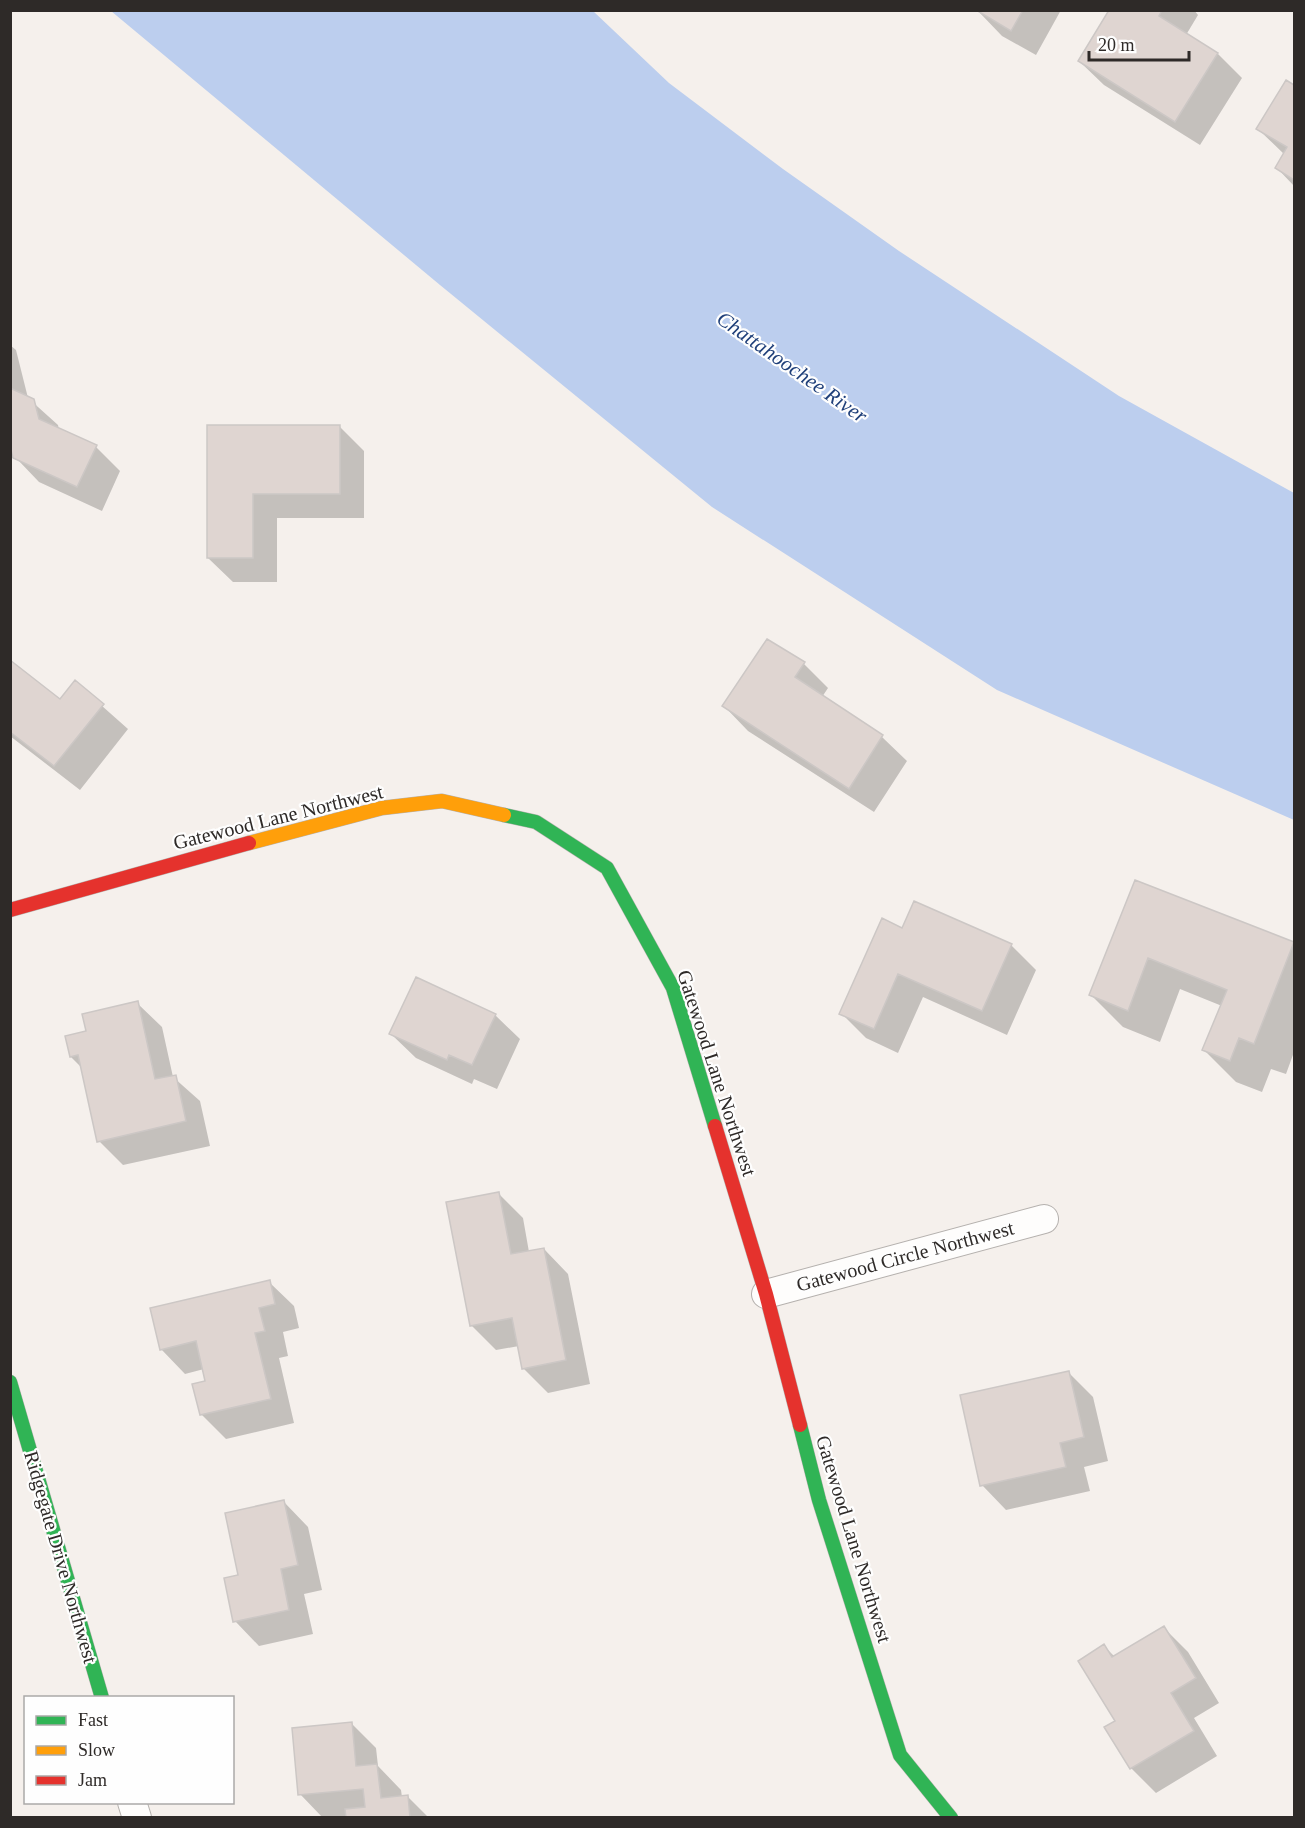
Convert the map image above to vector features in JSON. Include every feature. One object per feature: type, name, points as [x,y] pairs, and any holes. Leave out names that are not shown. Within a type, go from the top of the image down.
[{"type":"street","name":"Gatewood Lane Northwest","points":[[10,910],[305,827],[382,808],[442,801],[536,822],[607,868],[673,988],[766,1294],[819,1500],[900,1755],[951,1818]]},
{"type":"street","name":"Gatewood Circle Northwest","points":[[766,1294],[1044,1219]]},
{"type":"street","name":"Ridgegate Drive Northwest","points":[[10,1382],[101,1696]]},
{"type":"water","name":"Chattahoochee River","points":[[111,11],[593,11],[669,83],[783,169],[899,251],[1119,396],[1294,493],[1294,820],[997,690],[712,507],[440,285]]},
{"type":"building","points":[[976,10],[1023,10],[1011,31]]},
{"type":"building","points":[[1109,10],[1162,10],[1159,16],[1218,53],[1175,122],[1078,61]]},
{"type":"building","points":[[1286,80],[1294,85],[1294,180],[1275,168],[1287,147],[1256,129]]},
{"type":"building","points":[[10,388],[34,399],[39,419],[97,445],[77,487],[13,458],[10,446]]},
{"type":"building","points":[[207,425],[340,425],[340,494],[253,494],[253,558],[207,558]]},
{"type":"building","points":[[767,639],[805,662],[795,677],[883,735],[849,789],[722,706]]},
{"type":"building","points":[[10,660],[60,699],[75,680],[104,704],[54,766],[10,732]]},
{"type":"building","points":[[1135,880],[1294,942],[1254,1044],[1239,1038],[1230,1061],[1202,1050],[1227,990],[1148,958],[1128,1011],[1089,995]]},
{"type":"building","points":[[914,901],[1012,944],[982,1011],[898,974],[874,1029],[839,1014],[882,918],[902,928]]},
{"type":"building","points":[[416,977],[496,1014],[472,1065],[449,1055],[447,1060],[389,1034]]},
{"type":"building","points":[[138,1001],[155,1079],[176,1075],[186,1121],[97,1142],[78,1055],[70,1057],[65,1036],[86,1031],[82,1014]]},
{"type":"building","points":[[499,1192],[511,1254],[544,1248],[566,1360],[522,1369],[512,1318],[470,1326],[446,1202]]},
{"type":"building","points":[[270,1280],[275,1304],[259,1308],[265,1331],[255,1333],[271,1399],[200,1415],[192,1384],[205,1381],[196,1341],[160,1350],[150,1308]]},
{"type":"building","points":[[1069,1371],[1084,1437],[1060,1443],[1066,1467],[980,1486],[960,1395]]},
{"type":"building","points":[[284,1500],[298,1565],[281,1569],[289,1610],[233,1622],[224,1578],[238,1575],[225,1513]]},
{"type":"building","points":[[1164,1626],[1196,1678],[1171,1693],[1194,1731],[1130,1769],[1104,1727],[1115,1721],[1078,1661],[1104,1644],[1112,1657]]},
{"type":"building","points":[[352,1722],[356,1766],[377,1764],[381,1798],[408,1795],[410,1818],[346,1818],[345,1809],[365,1807],[363,1789],[298,1795],[292,1728]]},
{"type":"traffic: fast","points":[[504,815],[536,822],[607,868],[673,988],[715,1126]]},
{"type":"traffic: fast","points":[[10,1382],[101,1696]]},
{"type":"traffic: fast","points":[[800,1425],[819,1500],[900,1755],[951,1818]]},
{"type":"traffic: slow","points":[[249,843],[382,808],[442,801],[504,815]]},
{"type":"traffic: jam","points":[[10,910],[249,843]]},
{"type":"traffic: jam","points":[[715,1126],[766,1294],[800,1425]]}]
